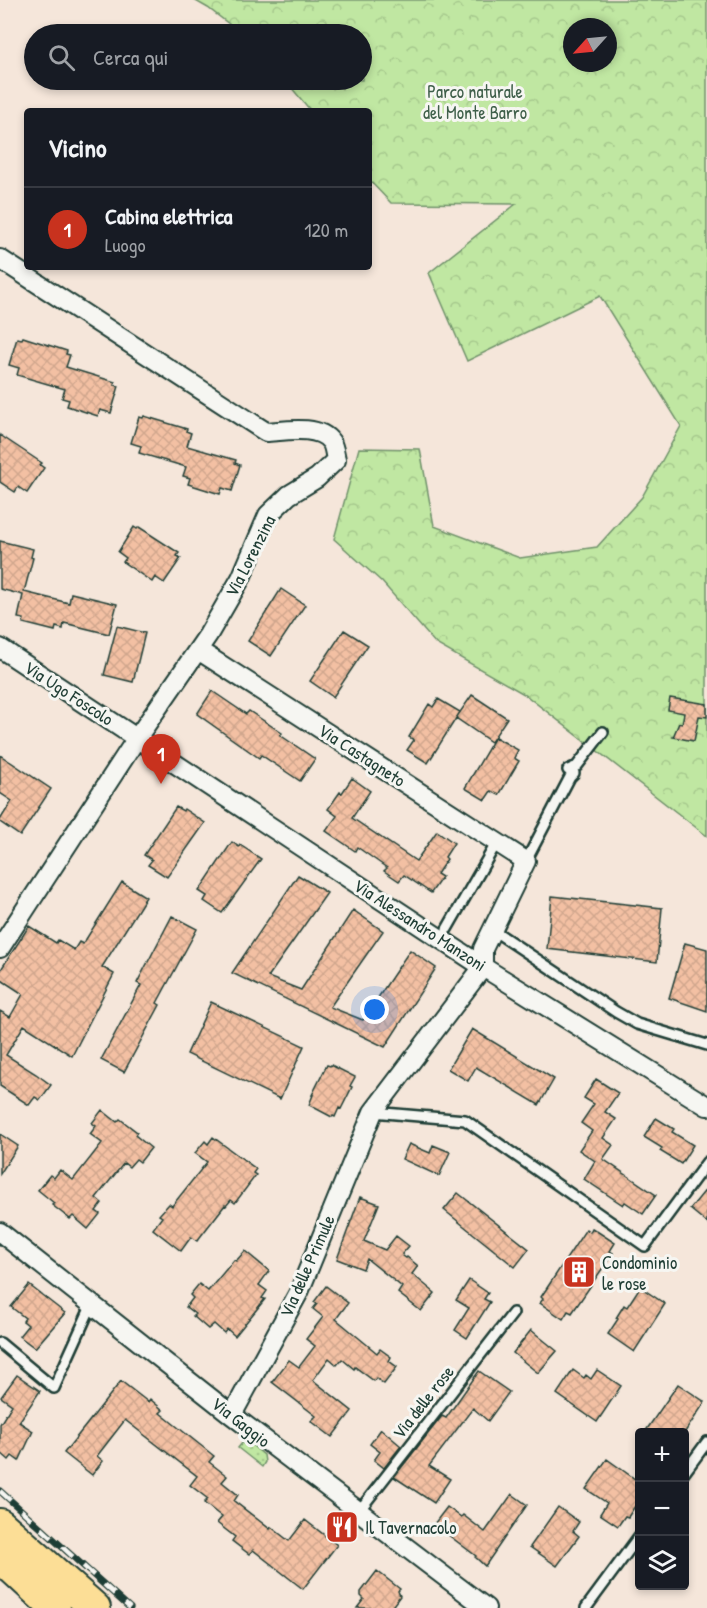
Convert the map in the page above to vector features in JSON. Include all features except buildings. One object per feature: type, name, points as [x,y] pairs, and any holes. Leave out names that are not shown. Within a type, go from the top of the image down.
[{"type":"main road","points":[[0,1524],[95,1608]]},
{"type":"main road","points":[[0,1557],[56,1608]]},
{"type":"street","name":"Via Lorenzina","points":[[0,259],[266,432],[305,430],[320,433],[332,442],[336,460],[317,478],[289,495],[268,514],[241,579],[198,650],[137,738],[0,948]]},
{"type":"street","name":"Via Ugo Foscolo","points":[[0,648],[137,738]]},
{"type":"street","name":"Via Castagneto","points":[[198,650],[526,861]]},
{"type":"street","name":"Via Alessandro Manzoni","points":[[137,738],[483,967],[707,1106]]},
{"type":"street","points":[[483,967],[483,949],[526,861]]},
{"type":"street","name":"Via delle Primule","points":[[232,1415],[299,1292],[373,1112],[483,967]]},
{"type":"street","name":"Via Gaggio","points":[[0,1232],[232,1415],[486,1608]]},
{"type":"lane","points":[[526,861],[570,777],[574,774],[568,770],[577,766],[603,732]]},
{"type":"lane","points":[[447,929],[497,842]]},
{"type":"lane","points":[[493,930],[637,1024],[707,1045]]},
{"type":"lane","points":[[373,1112],[465,1120],[645,1246],[707,1162]]},
{"type":"lane","points":[[0,1343],[54,1388],[92,1304]]},
{"type":"lane","name":"Via delle rose","points":[[359,1511],[513,1313]]},
{"type":"lane","points":[[689,1466],[707,1442]]},
{"type":"lane","points":[[586,1608],[638,1536]]},
{"type":"green space","name":"Parco naturale del Monte Barro","points":[[194,0],[707,0],[707,836],[524,694],[436,644],[382,582],[334,539],[359,448],[420,449],[434,526],[520,558],[597,547],[642,497],[681,426],[600,296],[467,361],[429,273],[516,204],[391,203],[372,183],[372,108],[308,108],[293,90],[372,90],[372,24],[229,24]]},
{"type":"green space","points":[[247,1441],[264,1455],[265,1462],[262,1467],[238,1448]]},
{"type":"railway","points":[[0,1491],[130,1608]]},
{"type":"place","name":"Cabina elettrica","points":[[161,784]]},
{"type":"place","name":"Condominio le rose","points":[[579,1272]]},
{"type":"place","name":"Il Tavernacolo","points":[[342,1527]]}]
